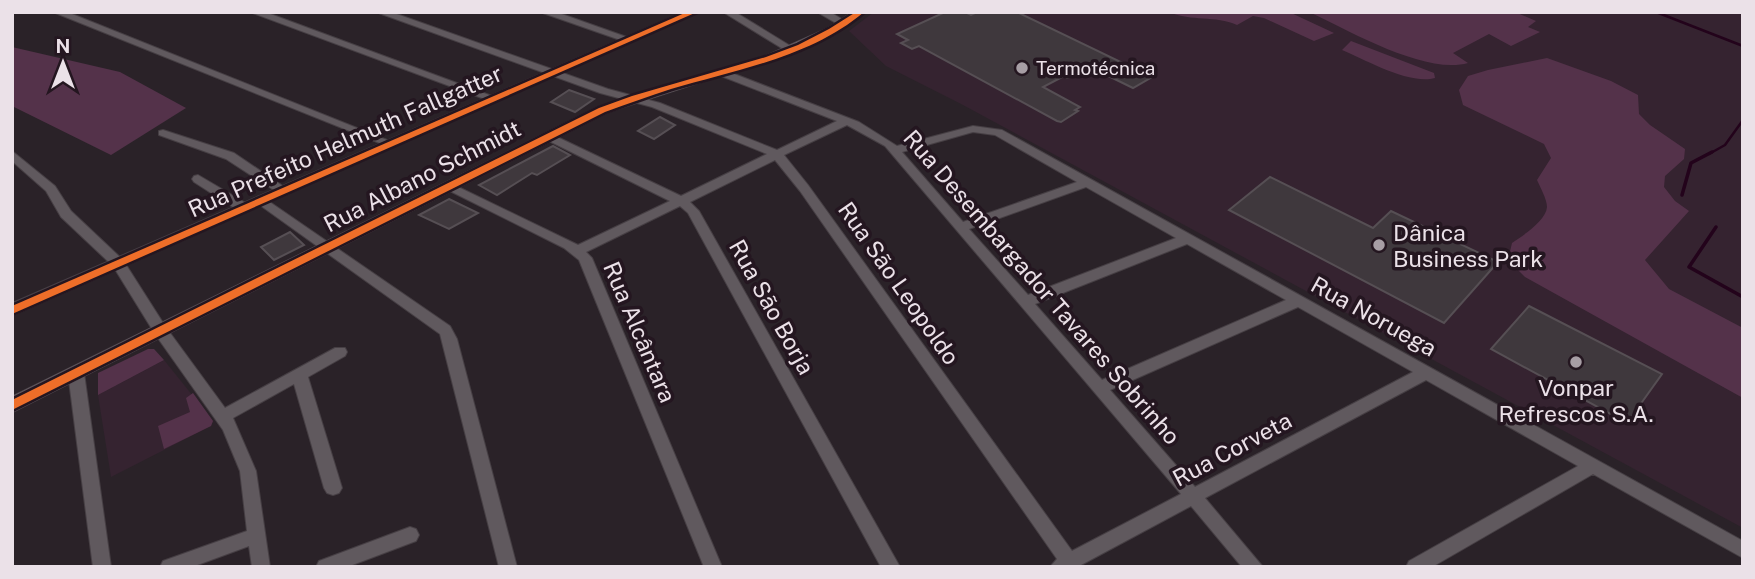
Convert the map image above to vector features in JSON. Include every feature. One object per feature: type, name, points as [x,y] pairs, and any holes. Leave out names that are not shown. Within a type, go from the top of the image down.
[{"type":"main road","name":"Rua Prefeito Helmuth Fallgatter","points":[[12,310],[694,12]]},
{"type":"main road","name":"Rua Albano Schmidt","points":[[12,405],[549,137],[631,99],[792,50],[845,24],[861,12]]},
{"type":"street","points":[[58,12],[391,144]]},
{"type":"street","points":[[255,12],[494,99]]},
{"type":"street","name":"Rua São Leopoldo","points":[[381,12],[553,74],[656,105],[777,154],[804,188],[1067,565]]},
{"type":"street","points":[[545,12],[629,40]]},
{"type":"street","points":[[728,12],[792,50]]},
{"type":"street","points":[[822,12],[845,24]]},
{"type":"street","name":"Rua Desembargador Tavares Sobrinho","points":[[720,72],[874,133],[894,150],[1254,567]]},
{"type":"street","points":[[579,250],[846,121]]},
{"type":"street","name":"Rua Noruega","points":[[894,150],[981,128],[998,132],[1743,550]]},
{"type":"street","points":[[163,133],[230,156],[284,191]]},
{"type":"street","name":"Rua São Borja","points":[[549,137],[681,201],[693,211],[891,567]]},
{"type":"street","points":[[12,155],[51,189],[73,221],[118,263],[160,330],[223,416],[240,447],[248,471],[261,567]]},
{"type":"street","points":[[198,179],[244,208]]},
{"type":"street","points":[[961,227],[1088,182]]},
{"type":"street","name":"Rua Alcântara","points":[[448,187],[579,250],[713,567]]},
{"type":"street","points":[[261,201],[445,330],[450,338],[508,567]]},
{"type":"street","points":[[1025,302],[1189,238]]},
{"type":"street","points":[[1099,388],[1300,300]]},
{"type":"street","points":[[223,416],[340,352]]},
{"type":"street","name":"Rua Corveta","points":[[1067,565],[1427,372]]},
{"type":"street","points":[[76,373],[102,567]]},
{"type":"street","points":[[299,374],[333,488]]},
{"type":"street","points":[[1415,567],[1593,466]]},
{"type":"street","points":[[169,567],[257,535]]},
{"type":"street","points":[[326,567],[410,536]]},
{"type":"shaded area","points":[[874,12],[1743,12],[1743,528],[963,105],[886,66],[849,31]]},
{"type":"shaded area","points":[[1169,12],[1289,12],[1334,33],[1314,41],[1264,18],[1253,16],[1237,25]]},
{"type":"shaded area","points":[[1309,12],[1515,12],[1536,21],[1528,27],[1540,32],[1511,46],[1489,34],[1453,53],[1468,63],[1451,65],[1431,63],[1388,49]]},
{"type":"shaded area","points":[[1351,41],[1434,73],[1435,78],[1400,75],[1342,50]]},
{"type":"shaded area","points":[[12,47],[120,72],[186,108],[111,155],[12,106]]},
{"type":"shaded area","points":[[1547,58],[1611,81],[1638,95],[1639,114],[1685,149],[1684,159],[1665,176],[1664,187],[1675,201],[1689,211],[1645,260],[1669,289],[1743,328],[1743,398],[1525,277],[1508,260],[1512,243],[1533,228],[1546,212],[1546,200],[1537,180],[1551,158],[1544,144],[1463,105],[1459,90],[1468,76]]},
{"type":"shaded area","points":[[148,349],[154,349],[164,360],[98,395],[98,373]]},
{"type":"shaded area","points":[[164,360],[213,421],[211,426],[111,477],[98,395]]},
{"type":"shaded area","points":[[193,393],[213,421],[211,426],[164,449],[158,426],[190,412],[186,398]]},
{"type":"building","name":"Termotécnica","points":[[945,12],[965,12],[971,15],[977,12],[1017,12],[1152,77],[1133,88],[1088,66],[1067,78],[1064,76],[1043,87],[1080,107],[1061,122],[1057,121],[919,46],[912,49],[901,43],[908,40],[897,34]]},
{"type":"building","points":[[569,90],[594,99],[575,112],[551,102]]},
{"type":"building","points":[[660,117],[675,125],[654,139],[638,131]]},
{"type":"building","points":[[553,146],[570,155],[537,175],[532,173],[497,195],[479,185]]},
{"type":"building","name":"Dânica Business Park","points":[[1270,177],[1373,228],[1391,211],[1498,262],[1444,323],[1229,210]]},
{"type":"building","points":[[449,199],[478,213],[449,229],[419,215]]},
{"type":"building","points":[[290,232],[304,245],[274,260],[261,247]]},
{"type":"building","name":"Vonpar Refrescos S.A.","points":[[1529,306],[1662,374],[1627,423],[1491,349]]},
{"type":"waterway","points":[[1656,12],[1743,46]]},
{"type":"waterway","points":[[1709,154],[1725,145],[1743,120]]},
{"type":"waterway","points":[[1682,195],[1691,163],[1712,152]]},
{"type":"waterway","points":[[1716,227],[1689,267],[1743,297]]},
{"type":"cycle path","points":[[12,310],[694,12]]},
{"type":"cycle path","points":[[12,405],[602,110],[634,98],[769,59],[832,31],[861,12]]},
{"type":"place","name":"Termotécnica","points":[[1022,68]]},
{"type":"place","name":"Dânica Business Park","points":[[1379,245]]},
{"type":"place","name":"Vonpar Refrescos S.A.","points":[[1576,362]]}]
